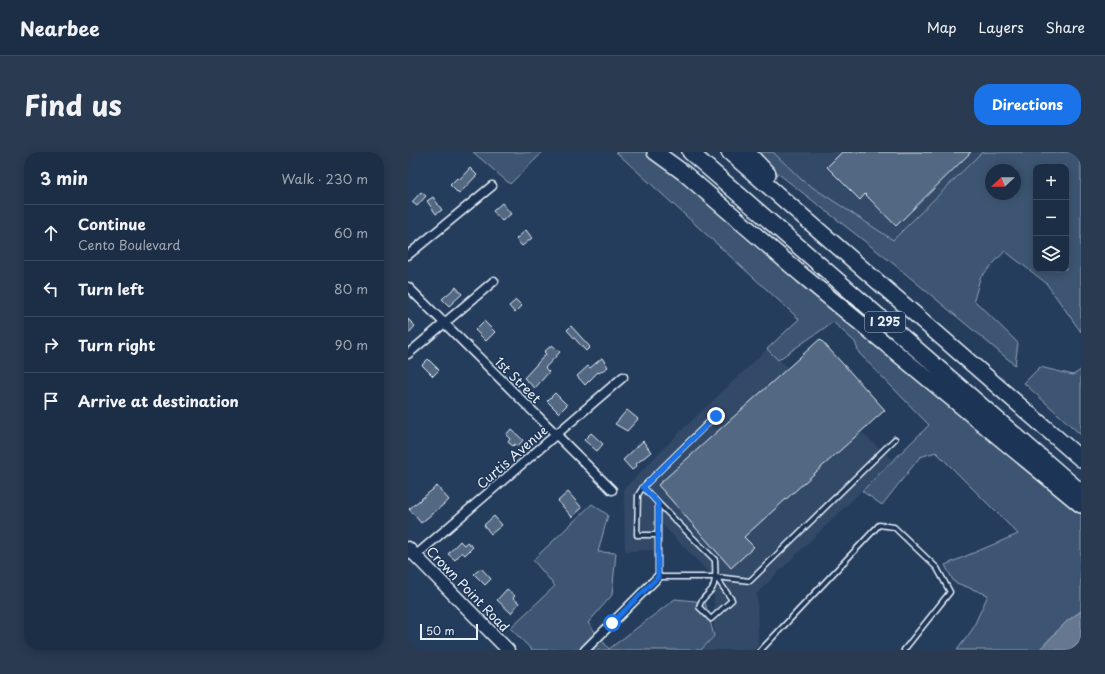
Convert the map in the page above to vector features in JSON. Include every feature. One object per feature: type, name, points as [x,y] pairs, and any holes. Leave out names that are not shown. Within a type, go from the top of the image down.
[{"type":"highway","points":[[655,152],[684,173],[802,275],[1081,505]]},
{"type":"highway","points":[[678,152],[794,253],[816,261]]},
{"type":"highway","name":"I 295","points":[[690,152],[1081,492]]},
{"type":"highway","name":"I 295","points":[[729,152],[1081,459]]},
{"type":"highway","points":[[747,152],[758,165],[927,314],[955,349]]},
{"type":"main road","name":"Crown Point Road","points":[[412,552],[508,650]]},
{"type":"street","points":[[408,255],[492,186]]},
{"type":"street","points":[[408,354],[494,282]]},
{"type":"street","name":"1st Street","points":[[408,287],[556,436],[612,490]]},
{"type":"street","name":"Curtis Avenue","points":[[412,552],[556,436],[623,376]]},
{"type":"street","points":[[585,650],[658,577]]},
{"type":"lane","points":[[657,535],[637,534],[638,495],[643,487],[716,416]]},
{"type":"lane","points":[[658,503],[658,577],[716,577],[750,581],[895,439]]},
{"type":"lane","points":[[643,487],[715,560],[716,577],[712,588],[700,601],[699,607],[711,619],[732,600],[716,577]]},
{"type":"lane","points":[[761,650],[879,525],[894,527],[937,568],[950,592],[904,650]]},
{"type":"shaded area","points":[[473,152],[543,152],[510,184]]},
{"type":"shaded area","points":[[616,152],[645,152],[655,158],[1081,514],[1081,611],[1066,622],[1039,650],[957,650],[972,630],[988,595],[954,582],[945,565],[1018,534],[936,452],[920,457],[882,505],[862,491],[929,425],[859,353],[855,342],[833,322],[778,360],[767,349],[799,319]]},
{"type":"shaded area","points":[[755,152],[773,152],[803,181],[893,240],[982,152],[1081,152],[1081,332],[1046,283],[1005,251],[980,278],[974,300],[1018,343],[1015,365],[895,265],[757,157]]},
{"type":"shaded area","points":[[773,152],[982,152],[893,240],[803,181]]},
{"type":"shaded area","points":[[767,349],[893,460],[757,593],[758,646],[754,650],[701,650],[714,636],[714,578],[656,518],[654,550],[625,551],[624,489],[680,432]]},
{"type":"shaded area","points":[[1040,367],[1073,375],[1081,370],[1081,435],[1024,383]]},
{"type":"shaded area","points":[[592,504],[608,515],[598,552],[616,553],[612,595],[588,623],[609,649],[675,599],[705,602],[714,636],[701,650],[532,650],[510,628],[555,586],[533,560]]},
{"type":"shaded area","points":[[1081,611],[1081,641],[1071,650],[1039,650],[1066,622]]},
{"type":"building","points":[[842,152],[971,152],[896,226],[865,194],[860,200],[827,167]]},
{"type":"building","points":[[470,168],[477,175],[459,194],[450,185],[457,178],[459,180]]},
{"type":"building","points":[[421,192],[426,196],[417,206],[412,202]]},
{"type":"building","points":[[433,197],[442,210],[436,214],[427,201]]},
{"type":"building","points":[[502,203],[511,214],[502,221],[493,211]]},
{"type":"building","points":[[526,230],[532,238],[522,246],[516,239]]},
{"type":"building","points":[[456,287],[462,294],[449,306],[442,299]]},
{"type":"building","points":[[516,300],[522,306],[515,313],[509,306]]},
{"type":"building","points":[[408,319],[415,326],[408,334]]},
{"type":"building","points":[[484,321],[495,332],[486,341],[475,330]]},
{"type":"building","points":[[571,326],[590,347],[586,351],[567,330]]},
{"type":"building","points":[[820,339],[885,410],[744,537],[754,547],[731,568],[658,485]]},
{"type":"building","points":[[552,345],[560,352],[545,368],[549,372],[535,388],[524,378],[546,354],[544,352]]},
{"type":"building","points":[[602,358],[608,367],[599,373],[598,372],[585,385],[577,376],[588,366],[590,368]]},
{"type":"building","points":[[428,359],[439,370],[433,376],[422,365]]},
{"type":"building","points":[[555,393],[567,405],[559,413],[547,401]]},
{"type":"building","points":[[627,410],[638,419],[627,431],[615,424]]},
{"type":"building","points":[[511,429],[523,440],[518,446],[515,444],[513,446],[508,442],[510,439],[506,435]]},
{"type":"building","points":[[591,433],[603,444],[597,451],[584,440]]},
{"type":"building","points":[[643,441],[651,452],[636,464],[637,466],[632,470],[623,460]]},
{"type":"building","points":[[437,486],[449,500],[421,523],[409,509]]},
{"type":"building","points":[[568,492],[582,508],[572,517],[558,501]]},
{"type":"building","points":[[494,516],[502,525],[491,534],[484,525]]},
{"type":"building","points":[[460,541],[464,545],[467,542],[473,547],[465,555],[462,552],[455,560],[448,554]]},
{"type":"building","points":[[481,568],[491,579],[485,585],[474,574]]},
{"type":"building","points":[[507,589],[515,596],[513,598],[519,603],[511,613],[497,600]]},
{"type":"waterway","points":[[1075,650],[1081,643]]},
{"type":"route","points":[[612,623],[658,577],[658,503],[643,487],[716,416]]}]
